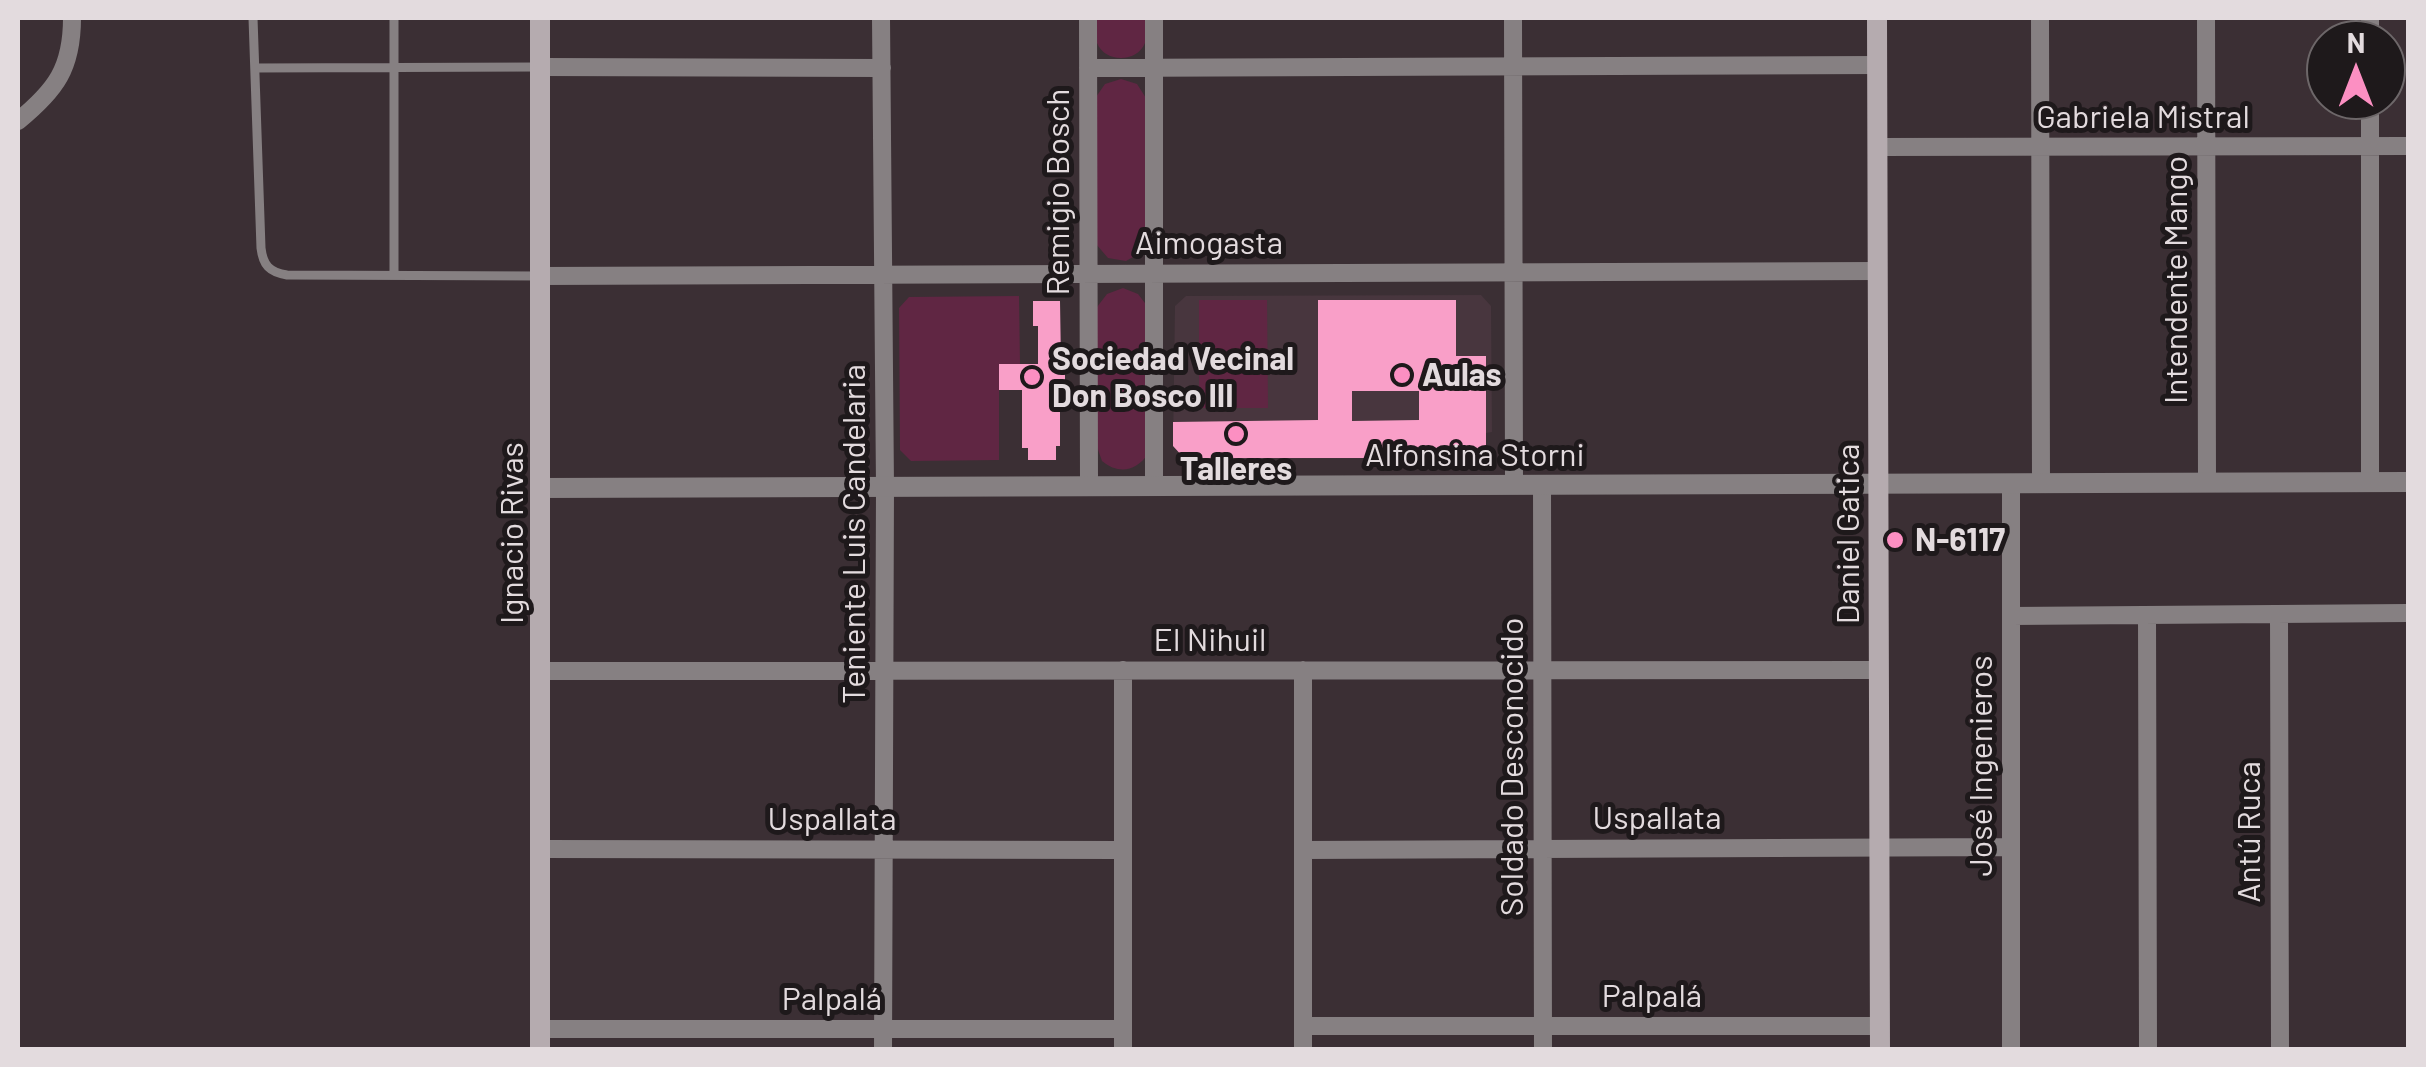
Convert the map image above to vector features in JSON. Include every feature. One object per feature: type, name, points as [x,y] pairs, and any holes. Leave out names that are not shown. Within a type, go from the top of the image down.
[{"type":"main road","name":"Ignacio Rivas","points":[[540,18],[540,1039]]},
{"type":"main road","name":"Daniel Gatica","points":[[1876,18],[1880,1050]]},
{"type":"street","points":[[18,121],[58,82],[67,61],[72,18]]},
{"type":"street","name":"Teniente Luis Candelaria","points":[[882,18],[883,1050]]},
{"type":"street","name":"Remigio Bosch","points":[[1088,18],[1089,486]]},
{"type":"street","points":[[1154,18],[1154,486]]},
{"type":"street","points":[[1512,18],[1514,485]]},
{"type":"street","points":[[2040,18],[2041,483]]},
{"type":"street","name":"Intendente Mango","points":[[2206,18],[2207,482]]},
{"type":"street","points":[[1088,68],[1877,66]]},
{"type":"street","points":[[541,67],[882,68]]},
{"type":"street","points":[[2370,120],[2370,482]]},
{"type":"street","name":"Gabriela Mistral","points":[[1877,148],[2408,146]]},
{"type":"street","name":"Aimogasta","points":[[542,276],[1878,271]]},
{"type":"street","name":"Alfonsina Storni","points":[[542,488],[2408,482]]},
{"type":"street","name":"José Ingenieros","points":[[2011,483],[2011,1050]]},
{"type":"street","name":"Soldado Desconocido","points":[[1542,485],[1543,1050]]},
{"type":"street","name":"Antú Ruca","points":[[2278,614],[2280,1050]]},
{"type":"street","points":[[2011,616],[2408,614]]},
{"type":"street","points":[[2147,615],[2148,1050]]},
{"type":"street","points":[[1123,670],[1123,1050]]},
{"type":"street","points":[[1303,670],[1303,1050]]},
{"type":"street","name":"El Nihuil","points":[[542,671],[1879,670]]},
{"type":"street","name":"Uspallata","points":[[1303,850],[2011,847]]},
{"type":"street","name":"Uspallata","points":[[541,849],[1123,850]]},
{"type":"street","name":"Palpalá","points":[[1303,1026],[1880,1026]]},
{"type":"street","name":"Palpalá","points":[[540,1039],[883,1029],[1123,1029]]},
{"type":"lane","points":[[253,18],[262,248],[270,270],[287,274],[542,276]]},
{"type":"lane","points":[[394,18],[394,275]]},
{"type":"lane","points":[[255,68],[541,67]]},
{"type":"shaded area","points":[[1095,18],[1148,18],[1141,50],[1121,58],[1101,50],[1096,40]]},
{"type":"shaded area","points":[[1121,79],[1137,84],[1146,98],[1146,244],[1142,252],[1126,261],[1108,258],[1096,244],[1096,97],[1105,84]]},
{"type":"shaded area","points":[[1123,288],[1138,294],[1148,307],[1148,454],[1133,467],[1121,469],[1102,461],[1096,444],[1097,307],[1107,294]]},
{"type":"shaded area","points":[[1481,295],[1491,306],[1492,432],[1486,433],[1486,458],[1184,459],[1173,446],[1175,306],[1186,296]]},
{"type":"shaded area","points":[[1019,296],[1020,364],[999,365],[999,460],[911,461],[900,450],[899,308],[909,297]]},
{"type":"shaded area","points":[[1199,300],[1267,300],[1268,408],[1199,408]]},
{"type":"building","name":"Aulas","points":[[1318,300],[1456,300],[1456,356],[1486,356],[1486,458],[1184,458],[1173,446],[1173,422],[1318,420]],"holes":[[[1352,391],[1419,391],[1419,420],[1352,421]]]},
{"type":"building","points":[[1033,301],[1060,301],[1065,401],[1060,401],[1060,446],[1056,446],[1056,460],[1028,460],[1028,448],[1022,448],[1022,390],[999,390],[999,364],[1038,364],[1038,326],[1033,326]]},
{"type":"place","name":"Aulas","points":[[1402,375]]},
{"type":"place","name":"Sociedad Vecinal Don Bosco III","points":[[1032,377]]},
{"type":"place","name":"Talleres","points":[[1236,434]]},
{"type":"place","name":"N-6117","points":[[1895,540]]}]
